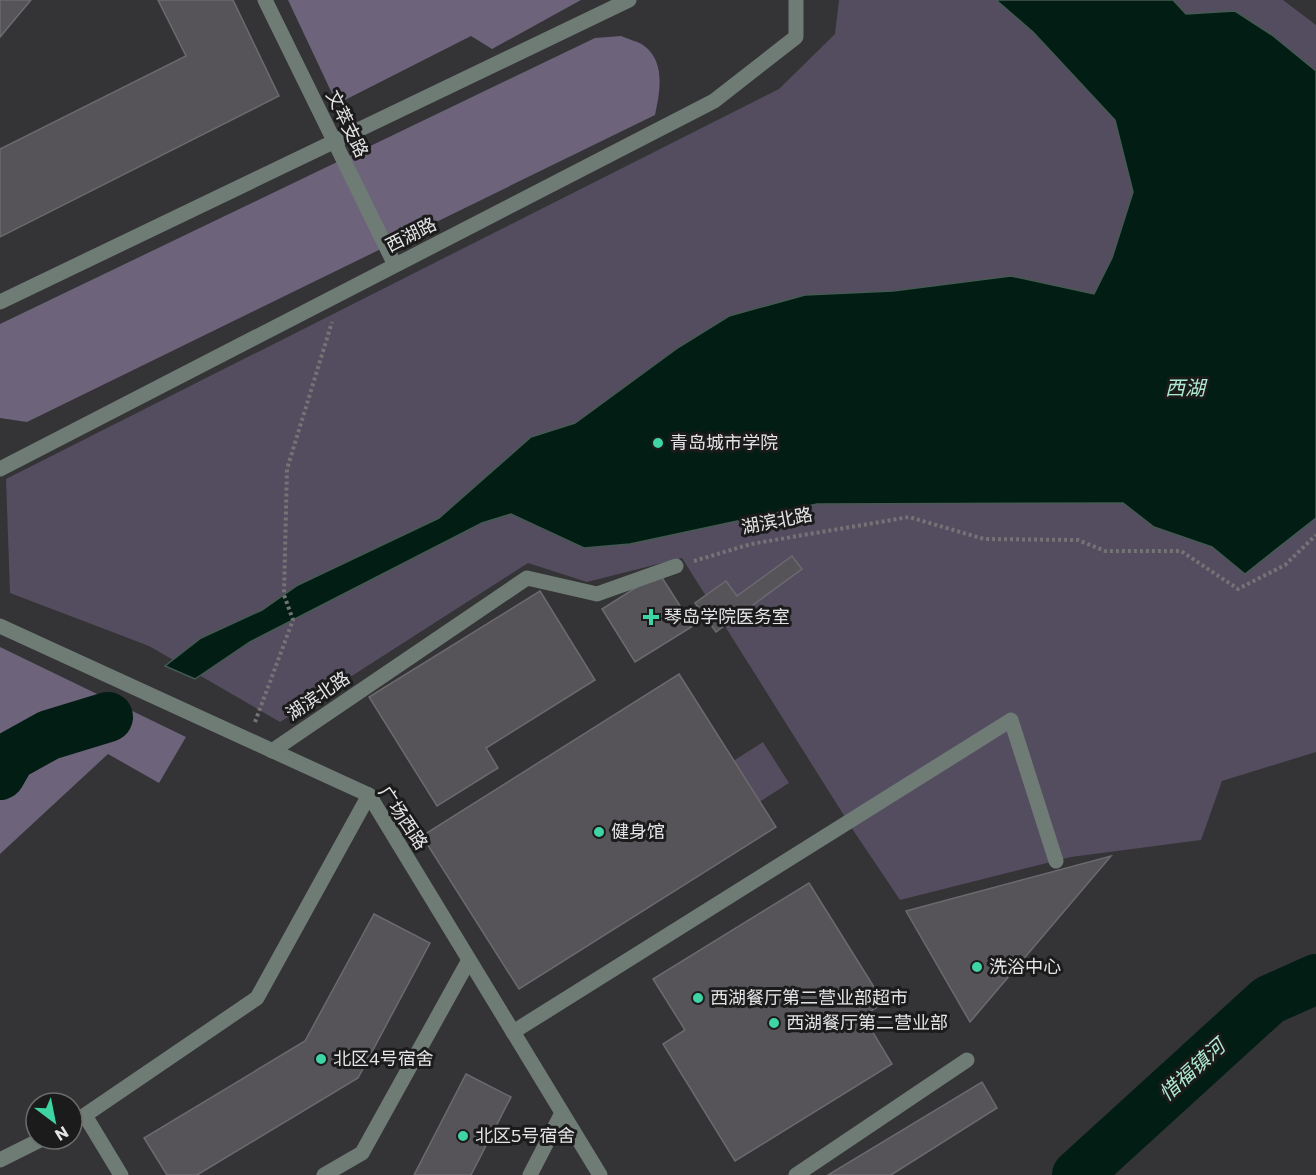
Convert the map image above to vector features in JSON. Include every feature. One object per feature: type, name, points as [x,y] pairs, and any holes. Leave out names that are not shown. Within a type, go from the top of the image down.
[{"type":"street","name":"文萃支路","points":[[265,0],[395,265]]},
{"type":"street","points":[[0,302],[629,0]]},
{"type":"street","name":"西湖路","points":[[0,469],[714,101],[796,37],[796,0]]},
{"type":"street","name":"湖滨北路","points":[[272,751],[527,578],[597,594],[676,566]]},
{"type":"street","name":"广场西路","points":[[0,626],[369,795],[600,1175]]},
{"type":"street","points":[[513,1032],[1011,720],[1056,861]]},
{"type":"street","points":[[121,1175],[86,1117],[257,998],[369,795]]},
{"type":"street","points":[[324,1175],[362,1153],[469,960]]},
{"type":"street","points":[[796,1175],[967,1060]]},
{"type":"street","points":[[530,1175],[562,1113]]},
{"type":"street","points":[[0,1160],[24,1148]]},
{"type":"path","points":[[249,740],[292,620],[284,595],[287,469],[341,292]]},
{"type":"path","name":"湖滨北路","points":[[676,566],[751,544],[909,517],[984,539],[1078,540],[1105,551],[1181,551],[1238,589],[1285,565],[1316,536]]},
{"type":"shaded area","points":[[288,0],[581,0],[492,49],[471,36],[337,104]]},
{"type":"shaded area","points":[[839,0],[1283,0],[1316,25],[1316,752],[1222,781],[1201,840],[1071,857],[900,900],[855,833],[682,558],[587,582],[528,563],[280,722],[149,646],[10,593],[6,479],[779,89],[835,34]]},
{"type":"shaded area","points":[[621,36],[643,45],[655,59],[660,77],[655,115],[27,422],[0,418],[0,324],[595,38]]},
{"type":"shaded area","points":[[0,647],[186,737],[159,783],[108,754],[0,854]]},
{"type":"shaded area","points":[[763,742],[789,783],[706,836],[680,795]]},
{"type":"water","name":"西湖","points":[[996,0],[1173,0],[1186,14],[1235,11],[1272,35],[1316,71],[1316,518],[1245,574],[1212,547],[1154,527],[1123,503],[817,504],[630,544],[584,548],[511,514],[482,523],[250,642],[195,679],[165,666],[201,638],[262,610],[298,585],[439,518],[531,437],[575,423],[679,347],[729,316],[805,295],[893,291],[1011,276],[1094,294],[1112,258],[1133,192],[1115,120],[1033,32]]},
{"type":"building","points":[[0,0],[31,0],[0,37]]},
{"type":"building","points":[[158,0],[233,0],[279,96],[0,237],[0,149],[186,56]]},
{"type":"building","points":[[792,556],[802,569],[716,632],[695,603],[726,581],[737,596]]},
{"type":"building","points":[[659,573],[693,626],[635,662],[602,609]]},
{"type":"building","points":[[540,591],[595,680],[486,748],[498,768],[437,806],[369,697]]},
{"type":"building","name":"健身馆","points":[[679,674],[776,827],[519,989],[422,836]]},
{"type":"building","name":"洗浴中心","points":[[1111,856],[970,1022],[906,911]]},
{"type":"building","name":"西湖餐厅第二营业部","points":[[809,883],[884,1003],[863,1016],[892,1064],[735,1161],[663,1044],[685,1030],[653,979]]},
{"type":"building","name":"北区4号宿舍","points":[[374,914],[430,943],[358,1078],[197,1175],[167,1175],[144,1138],[305,1041]]},
{"type":"building","name":"北区5号宿舍","points":[[466,1074],[511,1097],[471,1175],[414,1175]]},
{"type":"building","points":[[982,1082],[997,1108],[891,1175],[828,1175]]},
{"type":"waterway","points":[[0,775],[11,756],[49,735],[108,717]]},
{"type":"waterway","name":"惜福镇河","points":[[1077,1175],[1269,1000],[1316,979]]},
{"type":"place","name":"青岛城市学院","points":[[658,443]]},
{"type":"place","name":"琴岛学院医务室","points":[[651,617]]},
{"type":"place","name":"健身馆","points":[[599,832]]},
{"type":"place","name":"洗浴中心","points":[[977,967]]},
{"type":"place","name":"西湖餐厅第二营业部超市","points":[[698,998]]},
{"type":"place","name":"西湖餐厅第二营业部","points":[[774,1023]]},
{"type":"place","name":"北区4号宿舍","points":[[321,1059]]},
{"type":"place","name":"北区5号宿舍","points":[[463,1136]]}]
